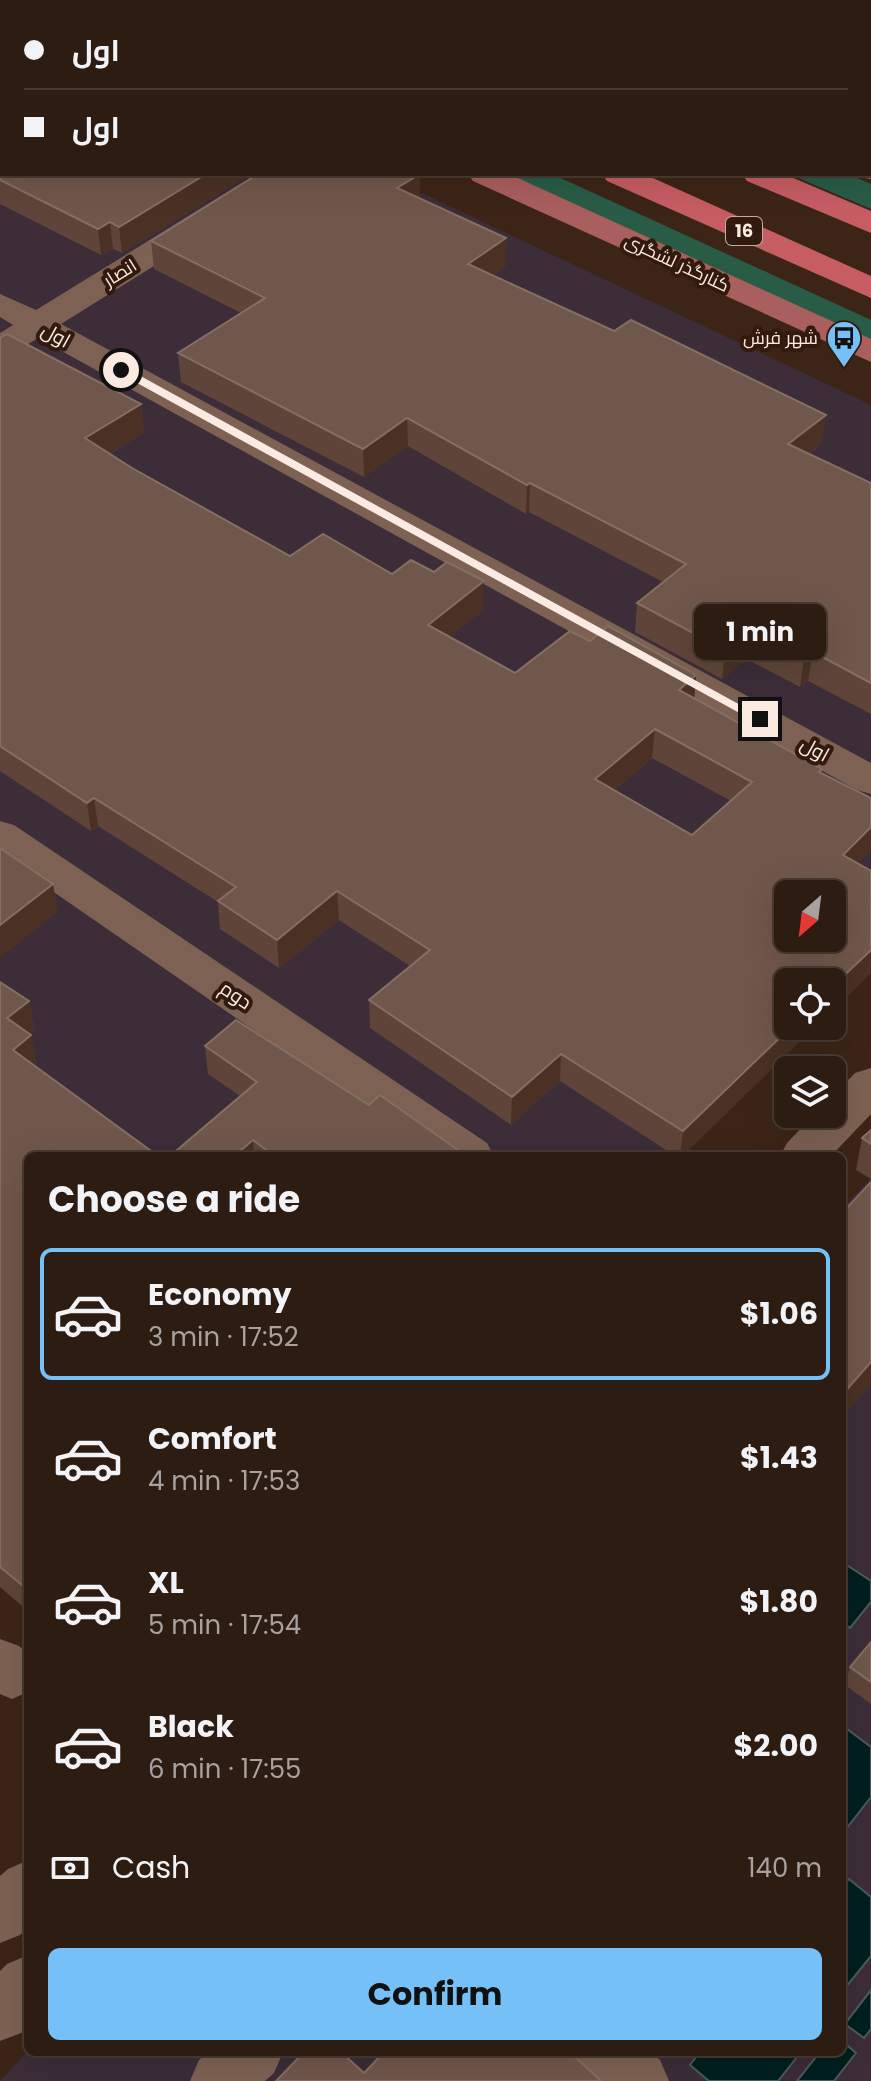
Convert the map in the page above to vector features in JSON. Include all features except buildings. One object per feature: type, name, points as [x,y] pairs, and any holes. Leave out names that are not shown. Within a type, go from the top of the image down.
[{"type":"highway","name":"16","points":[[622,176],[871,288]]},
{"type":"highway","points":[[763,176],[871,223]]},
{"type":"main road","name":"کنارگذر لشگری","points":[[488,176],[871,352]]},
{"type":"street","name":"انصار","points":[[0,347],[276,176]]},
{"type":"street","name":"اول","points":[[0,304],[871,780]]},
{"type":"street","name":"دوم","points":[[0,835],[465,1152]]},
{"type":"street","points":[[807,1152],[871,1085]]},
{"type":"street","points":[[0,1915],[24,1892]]},
{"type":"street","points":[[0,2012],[24,1988]]},
{"type":"street","points":[[220,2081],[248,2056]]},
{"type":"street","points":[[611,2056],[639,2081]]},
{"type":"shaded area","points":[[0,176],[385,176],[871,405],[871,960],[846,974],[846,968],[774,968],[774,1040],[790,1040],[677,1152],[24,1152],[24,1215],[0,1569]]},
{"type":"shaded area","points":[[871,1178],[871,2081],[0,2081],[24,2055],[846,2056],[846,1204]]},
{"type":"green space","points":[[512,176],[556,176],[871,320],[871,340]]},
{"type":"green space","points":[[794,176],[853,176],[871,184],[871,209]]},
{"type":"water","points":[[846,1565],[871,1581],[871,1602],[850,1628],[846,1625]]},
{"type":"water","points":[[846,1730],[871,1747],[871,1797],[846,1829]]},
{"type":"water","points":[[849,1879],[871,1897],[871,1956],[846,1987],[846,1882]]},
{"type":"water","points":[[871,1990],[871,2029],[864,2038],[846,2023]]},
{"type":"water","points":[[846,2044],[856,2053],[834,2081],[797,2081],[817,2056],[846,2056]]},
{"type":"water","points":[[697,2056],[798,2056],[778,2081],[709,2081],[690,2065]]},
{"type":"place","name":"شهر فرش","points":[[844,369]]},
{"type":"route","points":[[121,370],[760,719]]}]
